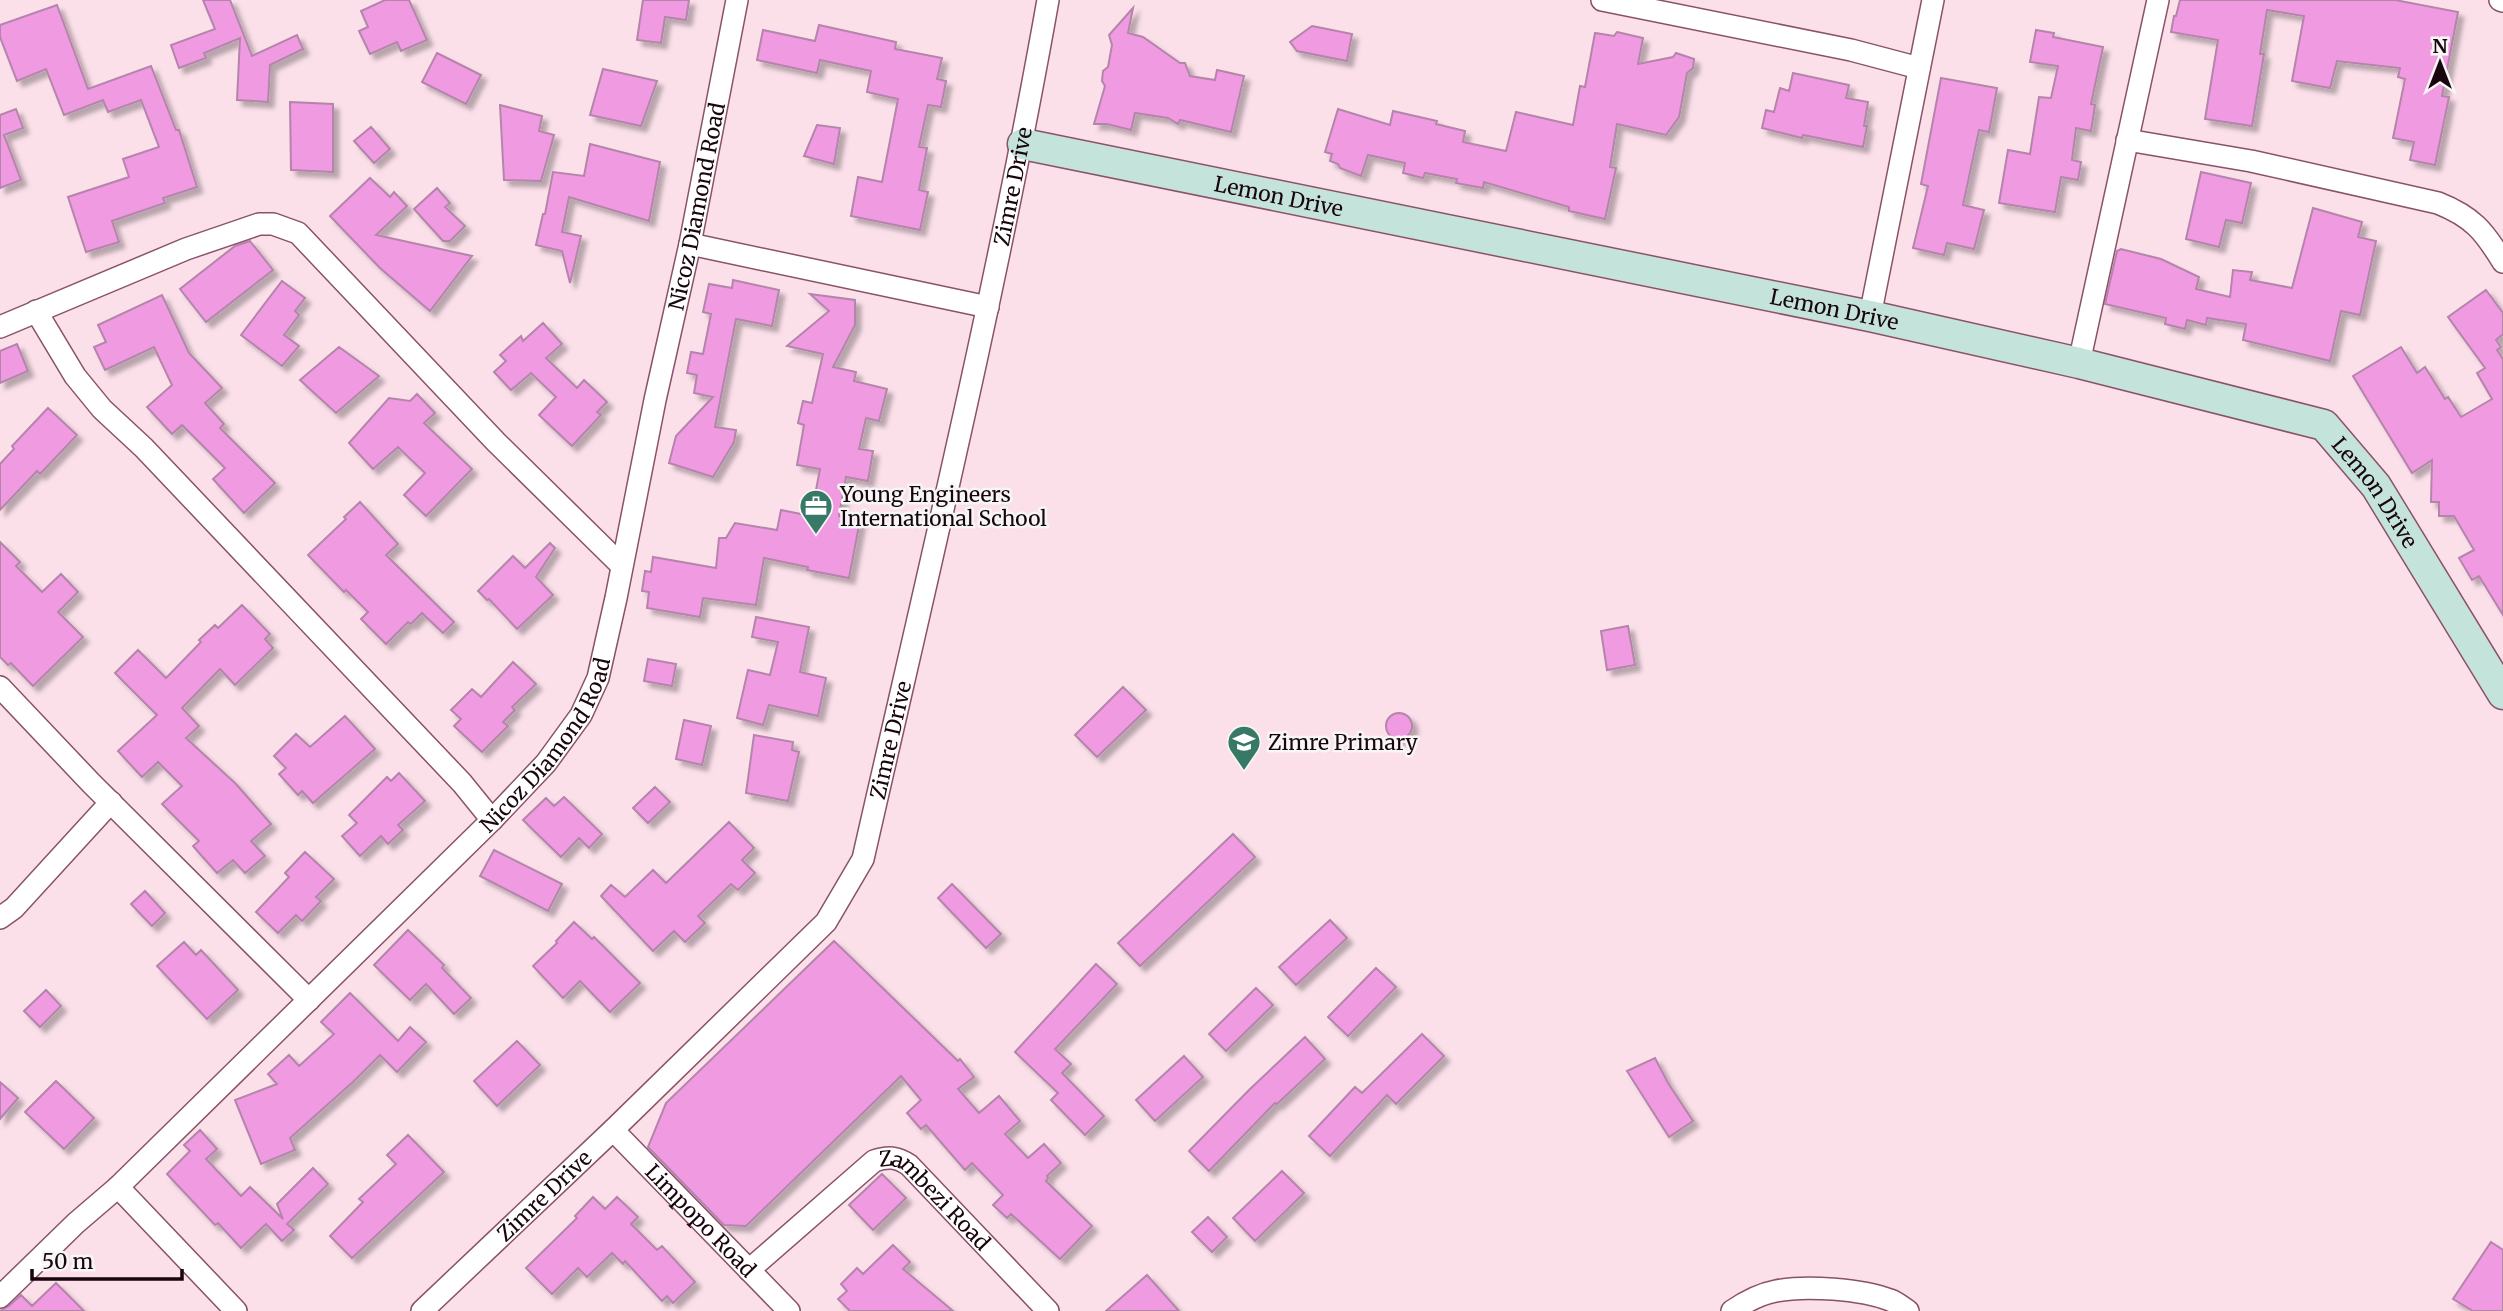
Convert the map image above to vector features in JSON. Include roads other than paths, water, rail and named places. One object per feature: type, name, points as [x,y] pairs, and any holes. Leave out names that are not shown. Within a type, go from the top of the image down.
[{"type":"street","name":"Nicoz Diamond Road","points":[[0,1297],[76,1223],[118,1187],[492,820],[546,763],[581,715],[598,678],[690,244],[737,0]]},
{"type":"street","name":"Zimre Drive","points":[[422,1311],[826,922],[863,859],[988,307],[1023,144],[1048,0]]},
{"type":"street","points":[[1602,0],[1852,50],[1919,68]]},
{"type":"street","points":[[1870,316],[1933,0]]},
{"type":"street","points":[[2079,363],[2158,0]]},
{"type":"street","points":[[2127,140],[2251,161],[2438,203],[2459,211],[2477,224],[2503,262]]},
{"type":"street","name":"Lemon Drive","points":[[1023,144],[1870,316],[2079,363],[2324,425],[2376,486],[2503,694]]},
{"type":"street","points":[[0,327],[186,249],[259,224],[287,227],[298,233],[496,442],[621,565]]},
{"type":"street","points":[[690,244],[988,307]]},
{"type":"street","points":[[36,312],[75,376],[103,409],[144,448],[463,783],[492,820]]},
{"type":"street","points":[[0,687],[110,802],[309,1000]]},
{"type":"street","points":[[0,918],[14,908],[110,802]]},
{"type":"street","name":"Limpopo Road","points":[[613,1130],[789,1311]]},
{"type":"street","name":"Zambezi Road","points":[[749,1270],[874,1161],[886,1156],[900,1159],[909,1166],[1048,1311]]},
{"type":"street","points":[[118,1187],[236,1311]]},
{"type":"street","points":[[1731,1311],[1749,1300],[1775,1291],[1808,1288],[1843,1290],[1890,1300],[1908,1311]]},
{"type":"place","name":"Young Engineers International School","points":[[816,536]]},
{"type":"place","name":"Zimre Primary","points":[[1244,772]]}]
